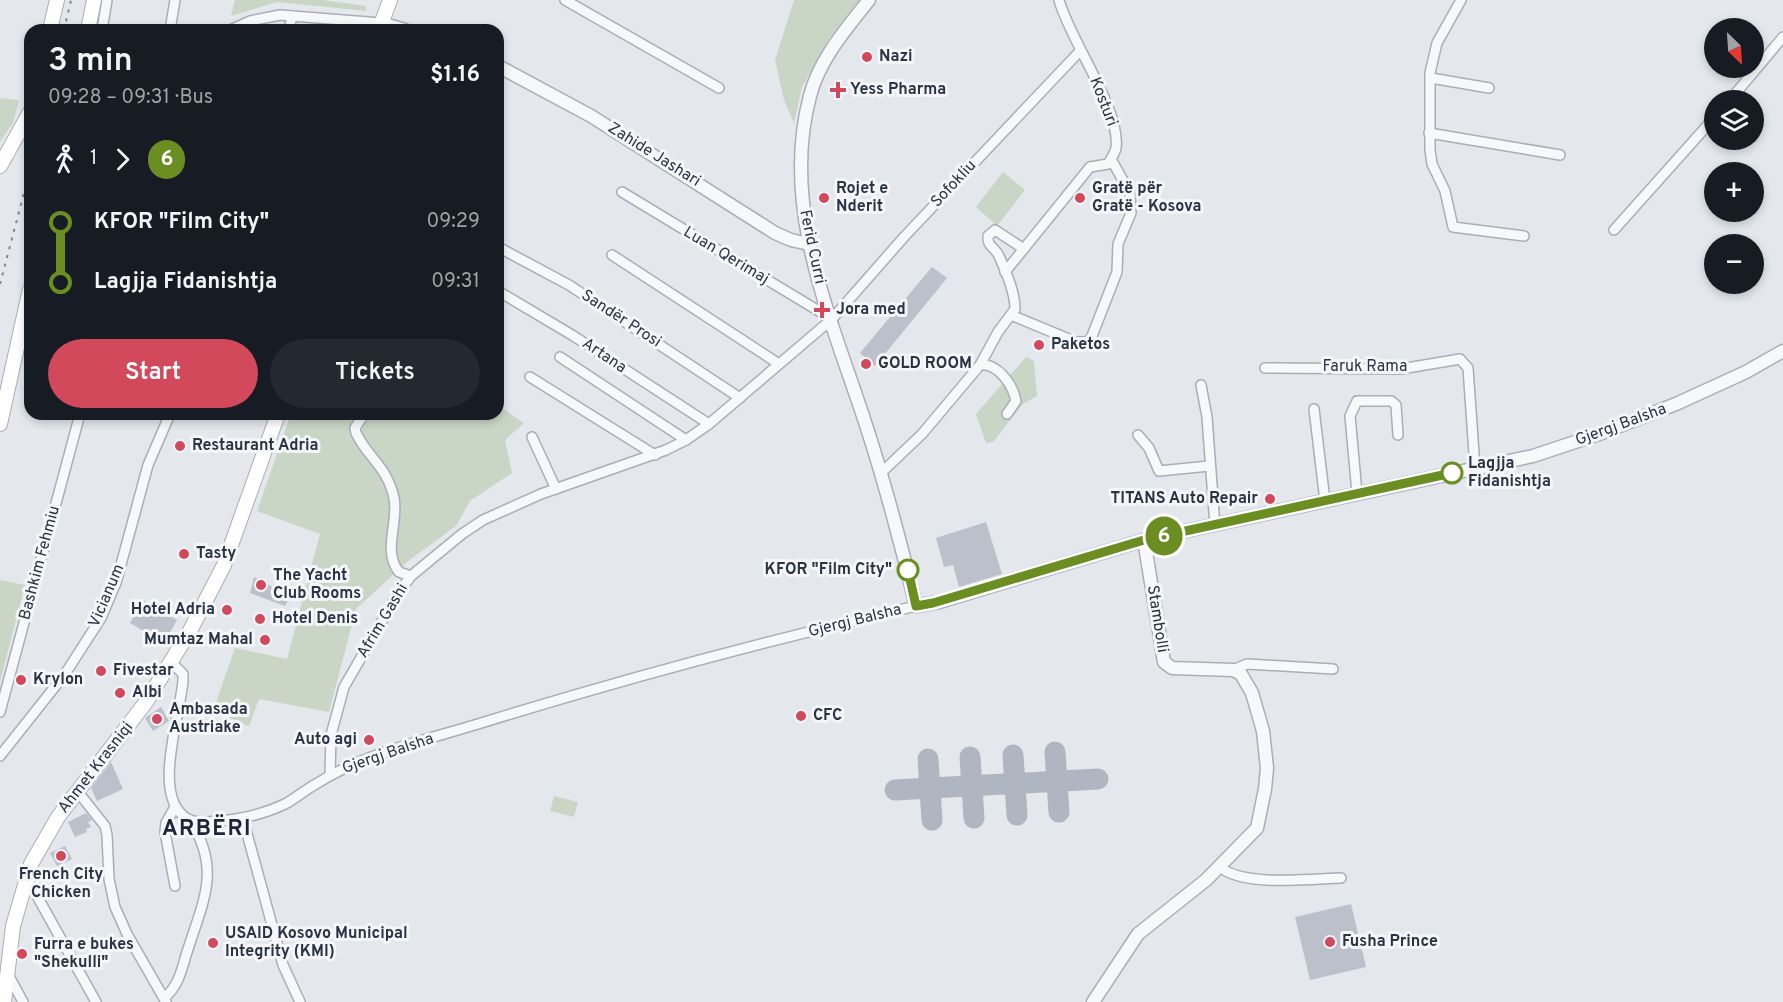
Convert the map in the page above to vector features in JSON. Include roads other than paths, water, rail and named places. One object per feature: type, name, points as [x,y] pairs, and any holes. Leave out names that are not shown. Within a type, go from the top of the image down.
[{"type":"main road","points":[[51,24],[57,0]]},
{"type":"main road","points":[[89,24],[94,0]]},
{"type":"main road","points":[[381,24],[390,0]]},
{"type":"main road","points":[[0,166],[24,122]]},
{"type":"main road","points":[[0,153],[16,136]]},
{"type":"main road","points":[[0,424],[24,316]]},
{"type":"main road","name":"Ahmet Krasniqi","points":[[4,1002],[14,926],[27,875],[48,833],[136,717],[172,663],[224,565],[276,420]]},
{"type":"street","points":[[103,24],[107,0]]},
{"type":"street","points":[[171,24],[175,0]]},
{"type":"street","points":[[565,0],[719,88]]},
{"type":"street","name":"Ferid Curri","points":[[868,0],[835,44],[818,74],[809,98],[802,178],[804,216],[815,271],[881,473],[916,606]]},
{"type":"street","name":"Kosturi","points":[[1059,0],[1069,29],[1102,93],[1110,116],[1116,148],[1111,159]]},
{"type":"street","points":[[1461,0],[1437,42],[1431,78],[1429,133],[1432,164],[1445,191],[1453,227],[1524,236]]},
{"type":"street","points":[[245,24],[260,18],[292,16],[362,24]]},
{"type":"street","points":[[290,24],[292,16]]},
{"type":"street","points":[[1738,90],[1783,37]]},
{"type":"street","name":"Sofokliu","points":[[411,576],[472,527],[556,489],[655,455],[687,440],[709,424],[831,319],[904,237],[1080,51]]},
{"type":"street","name":"Zahide Jashari","points":[[504,69],[591,116],[775,233],[809,244]]},
{"type":"street","points":[[1431,78],[1489,88]]},
{"type":"street","points":[[1614,230],[1704,129]]},
{"type":"street","points":[[1429,133],[1560,155]]},
{"type":"street","points":[[1005,272],[1090,167],[1108,164],[1111,159],[1130,193],[1131,213],[1118,244],[1117,272],[1092,336],[1084,344],[1011,315]]},
{"type":"street","name":"Luan Qerimaj","points":[[622,192],[831,319]]},
{"type":"street","points":[[881,473],[922,434],[980,365],[998,332],[1011,315],[1015,302],[996,251],[989,245],[988,236],[995,230],[1024,249]]},
{"type":"street","name":"Sandër Prosi","points":[[504,250],[569,285],[740,398]]},
{"type":"street","points":[[612,255],[779,364]]},
{"type":"street","name":"Artana","points":[[504,294],[572,334],[709,424]]},
{"type":"street","name":"Gjergj Balsha","points":[[190,820],[201,822],[243,819],[286,803],[330,775],[385,752],[653,671],[939,602],[1144,540],[1533,456],[1631,422],[1713,388],[1783,351]]},
{"type":"street","points":[[560,357],[687,440]]},
{"type":"street","name":"Faruk Rama","points":[[1265,368],[1401,369],[1460,359],[1468,368],[1476,468]]},
{"type":"street","points":[[980,365],[993,368],[1006,380],[1016,401],[1007,414]]},
{"type":"street","points":[[530,377],[655,455]]},
{"type":"street","points":[[1201,385],[1207,417],[1215,526]]},
{"type":"street","points":[[1357,493],[1350,416],[1357,400],[1391,401],[1396,405],[1398,435]]},
{"type":"street","points":[[1314,409],[1325,501]]},
{"type":"street","name":"Bashkim Fehmiu","points":[[0,712],[78,420]]},
{"type":"street","name":"Vicianum","points":[[0,756],[65,674],[100,618],[116,583],[148,465],[167,420]]},
{"type":"street","name":"Afrim Gashi","points":[[330,775],[331,735],[344,687],[399,592],[411,576],[399,572],[394,562],[392,546],[395,511],[389,482],[382,467],[356,433],[361,420]]},
{"type":"street","points":[[1138,435],[1149,448],[1159,471],[1209,466]]},
{"type":"street","points":[[532,437],[556,489]]},
{"type":"street","name":"Stambolli","points":[[1144,540],[1164,662],[1172,668],[1233,670],[1247,664],[1333,669]]},
{"type":"street","points":[[78,792],[105,826],[109,879],[115,907],[127,934],[165,1000],[183,971],[207,890],[204,847],[190,820],[175,807],[170,789],[170,770],[183,680],[183,674],[172,663]]},
{"type":"street","points":[[1093,1002],[1138,934],[1220,867],[1254,833],[1260,819],[1265,789],[1266,750],[1257,704],[1241,674],[1233,670]]},
{"type":"street","points":[[175,807],[166,824],[165,832],[175,886]]},
{"type":"street","points":[[243,819],[283,965],[300,1002]]},
{"type":"street","points":[[1220,867],[1231,874],[1263,879],[1341,878]]},
{"type":"street","points":[[27,875],[29,884],[96,1002]]},
{"type":"street","points":[[7,972],[23,1002]]},
{"type":"railway","points":[[65,24],[71,0]]},
{"type":"railway","points":[[0,284],[24,193]]},
{"type":"place","name":"Nazi","points":[[867,57]]},
{"type":"place","name":"Yess Pharma","points":[[838,90]]},
{"type":"place","name":"Rojet e Nderit","points":[[824,198]]},
{"type":"place","name":"Gratë për Gratë - Kosova","points":[[1080,198]]},
{"type":"place","name":"Jora med","points":[[822,310]]},
{"type":"place","name":"Paketos","points":[[1039,345]]},
{"type":"place","name":"GOLD ROOM","points":[[866,364]]},
{"type":"place","name":"Restaurant Adria","points":[[180,446]]},
{"type":"place","name":"Lagjja Fidanishtja","points":[[1452,473]]},
{"type":"place","name":"TITANS Auto Repair","points":[[1270,499]]},
{"type":"place","name":"Tasty","points":[[184,554]]},
{"type":"place","name":"KFOR \"Film City\"","points":[[908,570]]},
{"type":"place","name":"The Yacht Club Rooms","points":[[261,585]]},
{"type":"place","name":"Hotel Adria","points":[[227,610]]},
{"type":"place","name":"Hotel Denis","points":[[260,619]]},
{"type":"place","name":"Mumtaz Mahal","points":[[265,640]]},
{"type":"place","name":"Fivestar","points":[[101,671]]},
{"type":"place","name":"Krylon","points":[[21,680]]},
{"type":"place","name":"Albi","points":[[120,693]]},
{"type":"place","name":"CFC","points":[[801,716]]},
{"type":"place","name":"Ambasada Austriake","points":[[157,719]]},
{"type":"place","name":"Auto agi","points":[[369,740]]},
{"type":"place","name":"French City Chicken","points":[[61,856]]},
{"type":"place","name":"Fusha Prince","points":[[1330,942]]},
{"type":"place","name":"USAID Kosovo Municipal Integrity (KMI)","points":[[213,943]]},
{"type":"place","name":"Furra e bukes \"Shekulli\"","points":[[22,954]]},
{"type":"district","name":"ARBËRI","points":[[207,829]]}]
